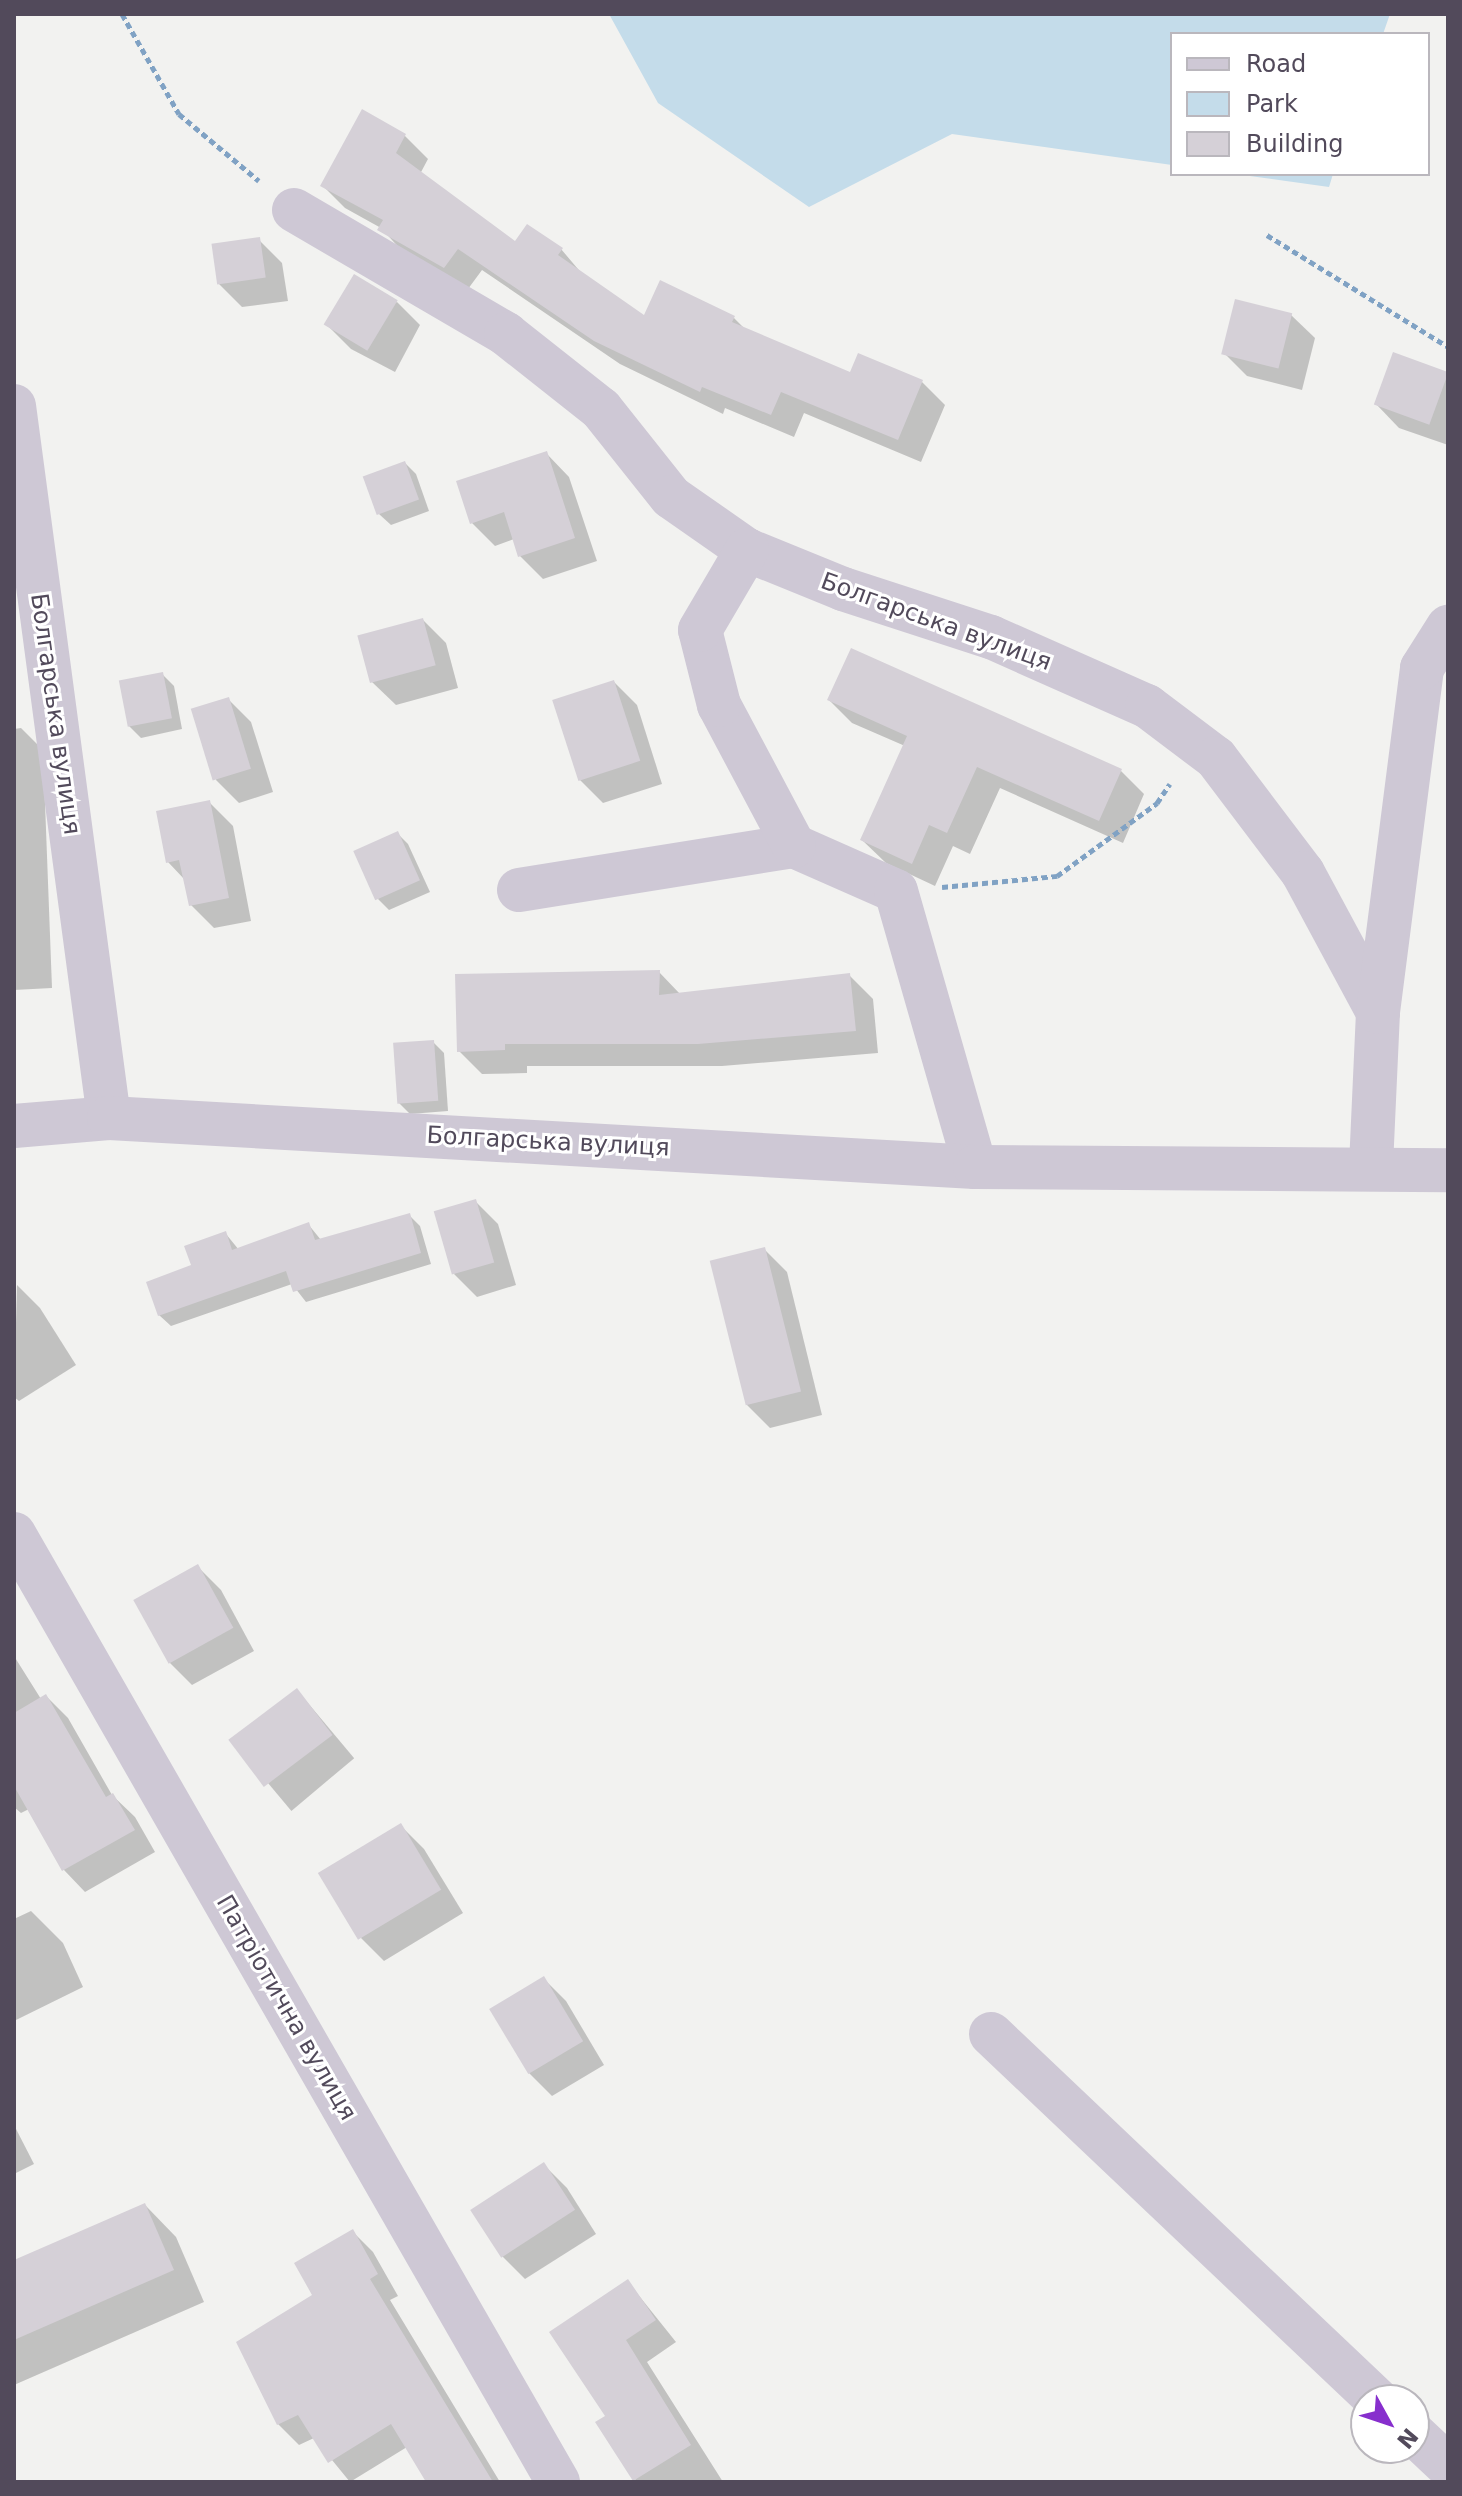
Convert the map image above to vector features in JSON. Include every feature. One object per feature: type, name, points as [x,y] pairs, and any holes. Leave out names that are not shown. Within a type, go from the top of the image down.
[{"type":"street","name":"Болгарська вулиця","points":[[294,210],[506,334],[601,409],[671,497],[747,550],[843,589],[991,637],[1147,706],[1216,758],[1303,873],[1378,1012]]},
{"type":"street","name":"Болгарська вулиця","points":[[14,406],[109,1118]]},
{"type":"street","points":[[747,550],[700,630],[719,705],[794,846]]},
{"type":"street","points":[[1371,1169],[1378,1012],[1422,668],[1448,627]]},
{"type":"street","points":[[519,890],[794,846],[896,891],[975,1167]]},
{"type":"street","name":"Болгарська вулиця","points":[[14,1126],[109,1118],[975,1167],[1448,1170]]},
{"type":"street","name":"Патріотична вулиця","points":[[14,1534],[558,2482]]},
{"type":"street","points":[[991,2034],[1360,2384]]},
{"type":"street","points":[[1430,2449],[1448,2466]]},
{"type":"path","points":[[122,14],[179,114],[294,210]]},
{"type":"path","points":[[1267,235],[1448,347]]},
{"type":"path","points":[[896,891],[1057,876],[1157,803],[1198,744]]},
{"type":"green space","points":[[609,14],[1390,14],[1384,32],[1170,32],[1170,165],[952,134],[809,207],[658,103]]},
{"type":"green space","points":[[1249,176],[1332,176],[1329,187]]},
{"type":"building","points":[[362,109],[406,134],[396,153],[515,241],[527,224],[563,248],[558,255],[644,315],[660,280],[735,316],[732,322],[850,372],[858,353],[923,380],[898,440],[781,392],[771,415],[702,387],[700,392],[594,341],[458,249],[444,268],[377,230],[383,220],[320,186]]},
{"type":"building","points":[[260,237],[266,278],[217,284],[211,244]]},
{"type":"building","points":[[354,274],[398,300],[367,351],[324,325]]},
{"type":"building","points":[[1235,299],[1292,313],[1278,369],[1221,354]]},
{"type":"building","points":[[1393,352],[1448,372],[1429,425],[1374,405]]},
{"type":"building","points":[[547,451],[575,538],[518,557],[504,512],[470,524],[456,481]]},
{"type":"building","points":[[405,461],[419,500],[377,515],[363,476]]},
{"type":"building","points":[[423,618],[436,665],[370,683],[357,636]]},
{"type":"building","points":[[851,648],[1122,769],[1099,821],[977,767],[947,833],[929,825],[912,864],[860,840],[907,736],[827,700]]},
{"type":"building","points":[[163,672],[172,718],[128,727],[119,681]]},
{"type":"building","points":[[614,680],[640,761],[578,781],[552,700]]},
{"type":"building","points":[[229,697],[251,769],[213,780],[191,709]]},
{"type":"building","points":[[210,800],[229,898],[189,906],[179,860],[166,863],[156,811]]},
{"type":"building","points":[[398,831],[420,880],[375,900],[353,851]]},
{"type":"building","points":[[660,970],[659,995],[850,973],[856,1031],[698,1044],[505,1044],[505,1050],[457,1052],[455,974]]},
{"type":"building","points":[[434,1040],[438,1101],[397,1104],[393,1043]]},
{"type":"building","points":[[476,1199],[494,1262],[452,1275],[434,1211]]},
{"type":"building","points":[[410,1213],[421,1253],[293,1292],[286,1271],[158,1316],[146,1282],[191,1265],[184,1246],[226,1231],[232,1250],[309,1222],[315,1240]]},
{"type":"building","points":[[765,1247],[801,1392],[746,1405],[710,1261]]},
{"type":"building","points":[[198,1564],[233,1628],[169,1664],[133,1600]]},
{"type":"building","points":[[297,1688],[333,1735],[264,1787],[228,1740]]},
{"type":"building","points":[[46,1694],[106,1797],[113,1793],[135,1830],[62,1871],[14,1786],[14,1713]]},
{"type":"building","points":[[401,1823],[441,1890],[358,1940],[318,1873]]},
{"type":"building","points":[[544,1976],[583,2041],[528,2074],[489,2009]]},
{"type":"building","points":[[544,2162],[575,2210],[501,2258],[470,2210]]},
{"type":"building","points":[[145,2203],[174,2270],[14,2340],[14,2260]]},
{"type":"building","points":[[353,2229],[378,2274],[370,2279],[493,2482],[426,2482],[391,2424],[328,2463],[298,2415],[277,2425],[236,2342],[312,2295],[294,2263]]},
{"type":"building","points":[[628,2279],[656,2320],[626,2340],[691,2445],[633,2481],[595,2422],[605,2416],[549,2332]]}]
